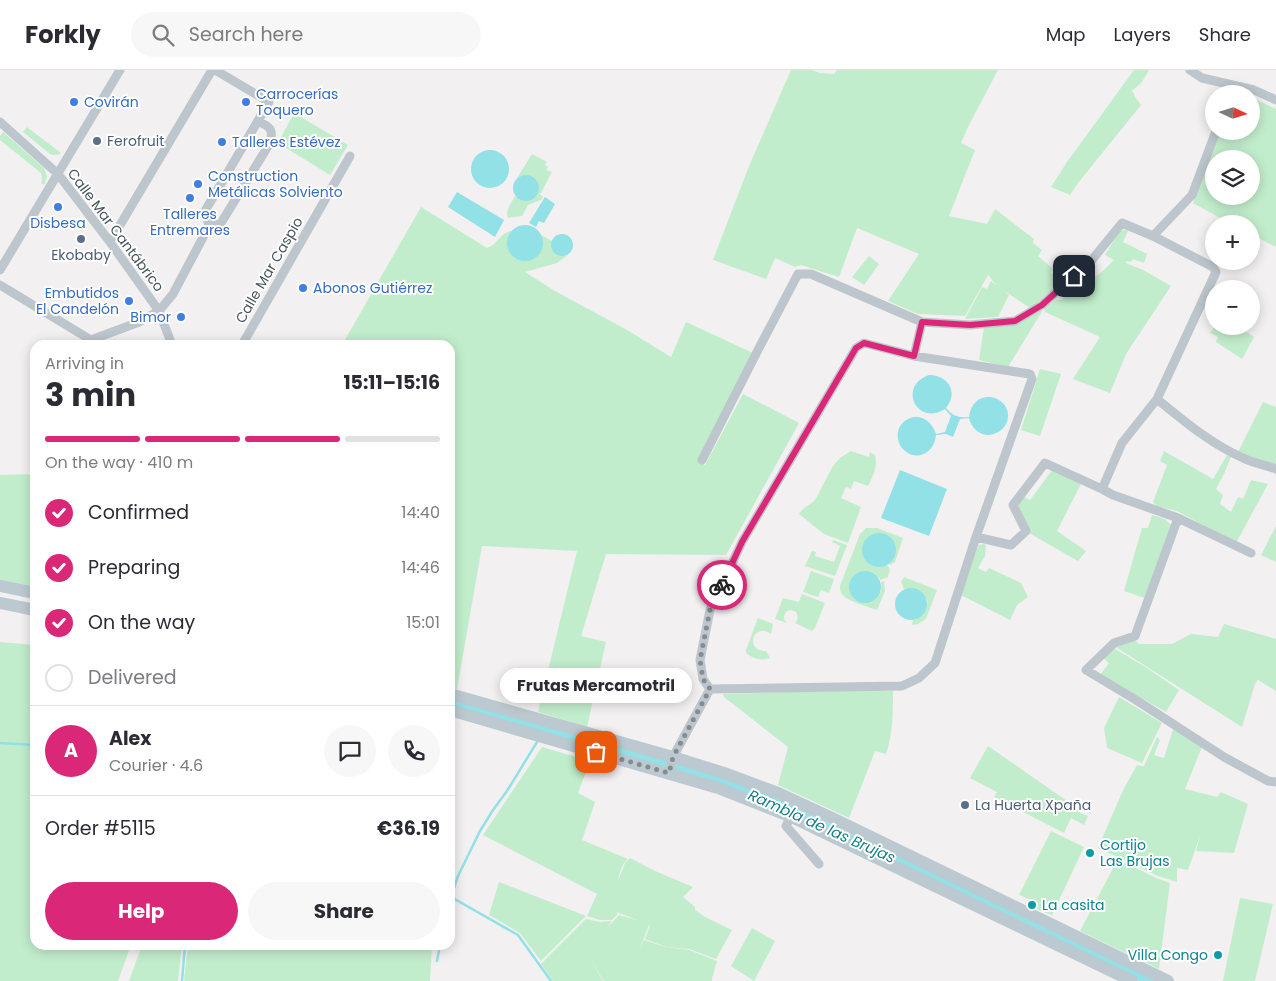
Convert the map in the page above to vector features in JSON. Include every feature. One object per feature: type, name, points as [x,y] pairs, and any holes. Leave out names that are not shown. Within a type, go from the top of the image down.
[{"type":"street","points":[[0,270],[120,70]]},
{"type":"street","points":[[110,242],[214,70],[269,102],[205,211],[210,226]]},
{"type":"street","points":[[1190,70],[1202,78],[1219,85]]},
{"type":"street","points":[[1260,93],[1276,100]]},
{"type":"street","points":[[99,340],[159,311],[173,294],[210,226],[220,223],[270,143],[272,135],[270,129],[258,121]]},
{"type":"street","name":"Calle Mar Cantábrico","points":[[0,122],[58,174],[110,242],[159,311],[170,340]]},
{"type":"street","points":[[1153,236],[1192,195],[1213,140]]},
{"type":"street","name":"Calle Mar Caspio","points":[[245,340],[350,156]]},
{"type":"street","points":[[702,460],[798,274],[811,274],[922,322],[970,325],[1015,321],[1042,305],[1087,266],[1122,223],[1153,236],[1213,267],[1216,272],[1157,399],[1122,443],[1102,489]]},
{"type":"street","points":[[0,285],[87,340]]},
{"type":"street","points":[[914,356],[922,322]]},
{"type":"street","points":[[864,343],[914,356],[1030,374],[1032,379],[976,537],[935,663],[920,678],[902,686],[710,689],[703,679],[700,660],[710,610],[742,542],[856,348],[864,343]]},
{"type":"street","points":[[1157,399],[1214,443],[1243,458],[1276,469]]},
{"type":"street","points":[[976,537],[1011,546],[1026,531],[1013,505],[1044,463],[1113,495],[1178,518],[1251,554]]},
{"type":"street","points":[[1178,518],[1135,636],[1114,643],[1086,670],[1224,757],[1268,781],[1276,782]]},
{"type":"street","points":[[0,586],[30,592]]},
{"type":"street","points":[[0,603],[30,609]]},
{"type":"street","points":[[669,772],[673,758],[710,689]]},
{"type":"street","points":[[455,695],[733,776],[778,793],[1168,981]]},
{"type":"street","points":[[455,711],[669,772],[718,788],[791,816],[1132,981]]},
{"type":"street","points":[[791,816],[786,826],[819,864]]},
{"type":"green space","points":[[791,70],[812,70],[820,73],[834,74],[837,70],[998,70],[961,143],[975,150],[949,216],[987,224],[995,209],[1034,239],[1033,243],[1042,250],[1038,256],[1053,269],[1051,273],[1063,280],[1030,308],[1003,290],[1009,295],[998,317],[965,319],[982,287],[987,289],[991,281],[997,286],[988,275],[965,316],[918,314],[888,301],[919,254],[857,228],[839,277],[801,265],[795,267],[775,258],[766,279],[713,260],[749,166]]},
{"type":"green space","points":[[1134,70],[1149,70],[1142,82],[1132,91],[1141,105],[1070,195],[1051,187],[1067,162]]},
{"type":"green space","points":[[1260,101],[1276,109],[1276,247],[1260,239],[1260,215],[1215,215],[1193,203],[1205,171],[1205,205],[1260,205],[1260,150],[1213,150],[1217,140],[1260,140]]},
{"type":"green space","points":[[294,113],[348,145],[330,175],[278,143]]},
{"type":"green space","points":[[27,127],[61,153],[57,155],[50,154],[23,132]]},
{"type":"green space","points":[[3,132],[44,168],[47,177],[44,185],[41,183],[41,173],[0,140]]},
{"type":"green space","points":[[532,154],[547,162],[545,165],[548,167],[546,170],[552,172],[541,193],[539,193],[543,197],[541,200],[528,205],[522,216],[508,218],[508,209],[515,196],[517,198],[521,176],[517,178]]},
{"type":"green space","points":[[421,207],[487,248],[512,231],[509,247],[512,254],[523,260],[535,257],[541,244],[541,235],[552,241],[564,256],[568,255],[557,263],[525,272],[671,357],[686,322],[753,353],[699,462],[705,465],[743,394],[799,423],[726,555],[606,554],[581,636],[606,642],[587,727],[538,712],[577,551],[482,546],[457,689],[455,688],[455,340],[345,340]]},
{"type":"green space","points":[[1129,229],[1123,242],[1147,254],[1144,263],[1133,259],[1131,262],[1127,261],[1126,263],[1143,270],[1171,286],[1126,354],[1110,393],[1073,379],[1100,337],[1045,312],[1044,309],[1055,299],[1061,300],[1067,295],[1067,288],[1078,278],[1094,277],[1102,272],[1114,260],[1105,255],[1116,237],[1120,231]]},
{"type":"green space","points":[[869,256],[879,264],[864,285],[852,277]]},
{"type":"green space","points":[[1043,310],[1008,367],[979,360],[984,327],[1017,323]]},
{"type":"green space","points":[[1214,335],[1251,335],[1254,337],[1242,359],[1216,342],[1218,337]]},
{"type":"green space","points":[[1040,369],[1061,374],[1040,436],[1021,430]]},
{"type":"green space","points":[[1263,402],[1276,407],[1276,464],[1272,465],[1238,452]]},
{"type":"green space","points":[[851,451],[869,457],[870,452],[875,455],[876,464],[868,486],[854,481],[851,489],[846,487],[841,498],[861,507],[848,543],[824,534],[799,514],[815,500],[833,466],[840,458]]},
{"type":"green space","points":[[1164,451],[1213,479],[1227,455],[1231,457],[1216,489],[1223,495],[1220,504],[1231,512],[1238,497],[1243,499],[1251,480],[1268,484],[1236,543],[1177,511],[1156,506],[1153,502],[1167,465],[1160,461]]},
{"type":"green space","points":[[1053,469],[1081,484],[1057,531],[1086,551],[1078,561],[1029,533],[1030,529],[1017,505],[1023,496],[1030,500]]},
{"type":"green space","points":[[30,474],[30,587],[0,581],[0,475]]},
{"type":"green space","points":[[1152,515],[1165,519],[1171,525],[1145,598],[1124,591],[1142,528],[1148,528]]},
{"type":"green space","points":[[1276,526],[1276,562],[1261,555]]},
{"type":"green space","points":[[866,528],[877,528],[903,538],[895,562],[890,565],[893,541],[884,535],[873,535],[867,562],[877,567],[887,565],[890,569],[888,577],[880,580],[879,577],[854,599],[864,603],[875,598],[880,594],[881,582],[884,581],[885,591],[877,610],[844,597],[840,589],[860,534]]},
{"type":"green space","points":[[833,540],[847,545],[835,576],[805,566],[812,551],[816,552],[815,556],[834,562],[840,546],[832,542]]},
{"type":"green space","points":[[979,545],[986,545],[985,556],[978,568],[986,572],[989,568],[1021,583],[1028,597],[1017,605],[1010,620],[961,595],[976,551]]},
{"type":"green space","points":[[811,571],[834,579],[829,593],[821,590],[818,597],[803,592]]},
{"type":"green space","points":[[904,577],[937,590],[926,619],[918,624],[913,625],[913,620],[925,611],[927,599],[910,588],[904,589],[901,582]]},
{"type":"green space","points":[[802,594],[825,603],[812,631],[795,623],[798,618],[797,613],[790,610],[787,611],[784,618],[787,623],[775,619],[783,598],[799,602]]},
{"type":"green space","points":[[758,618],[773,624],[771,634],[760,631],[756,634],[753,643],[759,650],[766,651],[770,658],[767,659],[758,659],[746,653]]},
{"type":"green space","points":[[1224,624],[1276,639],[1276,691],[1258,680],[1255,684],[1242,727],[1114,646],[1135,640],[1139,644],[1172,644],[1191,634],[1218,637]]},
{"type":"green space","points":[[0,642],[30,645],[30,950],[129,950],[118,981],[0,981]]},
{"type":"green space","points":[[1112,647],[1179,690],[1166,712],[1100,675],[1109,663],[1103,658]]},
{"type":"green space","points":[[854,690],[893,691],[893,715],[886,754],[875,751],[849,818],[778,785],[788,747],[724,697],[723,694]]},
{"type":"green space","points":[[1119,697],[1162,723],[1142,763],[1107,748],[1104,728]]},
{"type":"green space","points":[[1173,729],[1202,747],[1185,789],[1217,797],[1221,792],[1248,804],[1234,853],[1196,851],[1200,836],[1188,870],[1177,868],[1177,882],[1158,876],[1098,848],[1123,790],[1137,765],[1144,766],[1157,737],[1160,740],[1154,755],[1164,758]]},
{"type":"green space","points":[[988,746],[1080,810],[1080,813],[1088,816],[1084,825],[1071,818],[1064,833],[994,797],[997,792],[970,778]]},
{"type":"green space","points":[[542,747],[590,761],[578,793],[595,802],[582,840],[628,859],[622,866],[618,881],[625,863],[630,858],[693,887],[683,897],[695,907],[695,910],[705,917],[732,930],[716,959],[689,949],[666,947],[645,939],[649,925],[640,948],[644,940],[665,947],[689,950],[717,961],[712,981],[604,981],[592,962],[603,981],[553,981],[541,964],[586,919],[600,922],[612,921],[606,929],[619,915],[640,921],[616,912],[618,914],[612,920],[600,920],[587,916],[597,894],[483,835]]},
{"type":"green space","points":[[1051,831],[1084,847],[1052,915],[1036,909],[1038,903],[1019,895]]},
{"type":"green space","points":[[1118,859],[1170,883],[1159,969],[1080,931]]},
{"type":"green space","points":[[499,882],[586,916],[541,961],[520,933],[489,915]]},
{"type":"green space","points":[[1240,898],[1273,904],[1255,981],[1223,981]]},
{"type":"green space","points":[[752,928],[775,941],[754,981],[731,966]]},
{"type":"green space","points":[[140,950],[181,950],[178,981],[129,981]]},
{"type":"green space","points":[[187,950],[432,950],[430,981],[184,981]]},
{"type":"water","points":[[490,150],[497,151],[503,156],[508,162],[508,176],[503,182],[497,187],[490,188],[483,187],[477,182],[472,176],[471,169],[472,162],[477,156],[483,151]]},
{"type":"water","points":[[526,175],[535,179],[539,188],[535,197],[526,201],[517,197],[513,188],[517,179]]},
{"type":"water","points":[[457,192],[504,220],[495,237],[448,207]]},
{"type":"water","points":[[545,197],[555,204],[544,223],[539,221],[536,227],[529,223]]},
{"type":"water","points":[[525,225],[537,231],[543,243],[537,255],[525,261],[513,255],[507,243],[513,231]]},
{"type":"water","points":[[562,234],[570,237],[573,245],[570,253],[562,256],[554,253],[551,245],[554,237]]},
{"type":"water","points":[[929,375],[942,378],[950,386],[952,396],[946,408],[953,415],[969,417],[972,407],[978,400],[992,397],[1000,400],[1005,406],[1008,413],[1005,426],[998,432],[987,435],[975,430],[969,418],[960,419],[953,437],[946,434],[936,435],[932,447],[922,455],[912,455],[907,452],[900,445],[898,436],[899,429],[909,418],[917,417],[924,419],[931,424],[936,434],[945,432],[951,416],[945,409],[935,413],[926,413],[914,403],[914,387],[919,380]]},
{"type":"water","points":[[900,470],[947,489],[929,536],[881,518]]},
{"type":"water","points":[[879,533],[891,538],[896,550],[891,562],[879,567],[867,562],[862,550],[867,538]]},
{"type":"water","points":[[865,571],[877,575],[881,587],[877,599],[865,603],[853,599],[849,587],[853,575]]},
{"type":"water","points":[[911,588],[923,592],[927,604],[923,616],[911,620],[899,616],[895,604],[899,592]]},
{"type":"water","name":"Rambla de las Brujas","points":[[455,697],[737,780],[1161,981],[1139,981],[791,813],[455,709]]},
{"type":"waterway","points":[[455,885],[480,831],[537,742]]},
{"type":"waterway","points":[[0,743],[30,745]]},
{"type":"waterway","points":[[455,899],[518,935],[551,981]]},
{"type":"waterway","points":[[182,981],[185,950]]},
{"type":"waterway","points":[[437,961],[439,950]]},
{"type":"way so far","points":[[596,752],[669,773],[673,757],[710,689],[703,679],[700,660],[710,610],[722,585]]},
{"type":"place","name":"Covirán","points":[[74,102]]},
{"type":"place","name":"Carrocerías Toquero","points":[[246,102]]},
{"type":"place","name":"Ferofruit","points":[[97,141]]},
{"type":"place","name":"Talleres Estévez","points":[[222,142]]},
{"type":"place","name":"Construction Metálicas Solviento","points":[[198,184]]},
{"type":"place","name":"Talleres Entremares","points":[[190,198]]},
{"type":"place","name":"Disbesa","points":[[58,207]]},
{"type":"place","name":"Ekobaby","points":[[81,239]]},
{"type":"place","name":"Abonos Gutiérrez","points":[[303,288]]},
{"type":"place","name":"Embutidos El Candelón","points":[[129,301]]},
{"type":"place","name":"Bimor","points":[[181,317]]},
{"type":"place","name":"Frutas Mercamotril","points":[[596,752]]},
{"type":"place","name":"La Huerta Xpaña","points":[[965,805]]},
{"type":"place","name":"Cortijo Las Brujas","points":[[1090,853]]},
{"type":"place","name":"La casita","points":[[1032,905]]},
{"type":"place","name":"Villa Congo","points":[[1218,955]]},
{"type":"route","points":[[722,585],[742,542],[856,348],[864,343],[914,356],[922,322],[970,325],[1015,321],[1042,305],[1074,276]]}]
